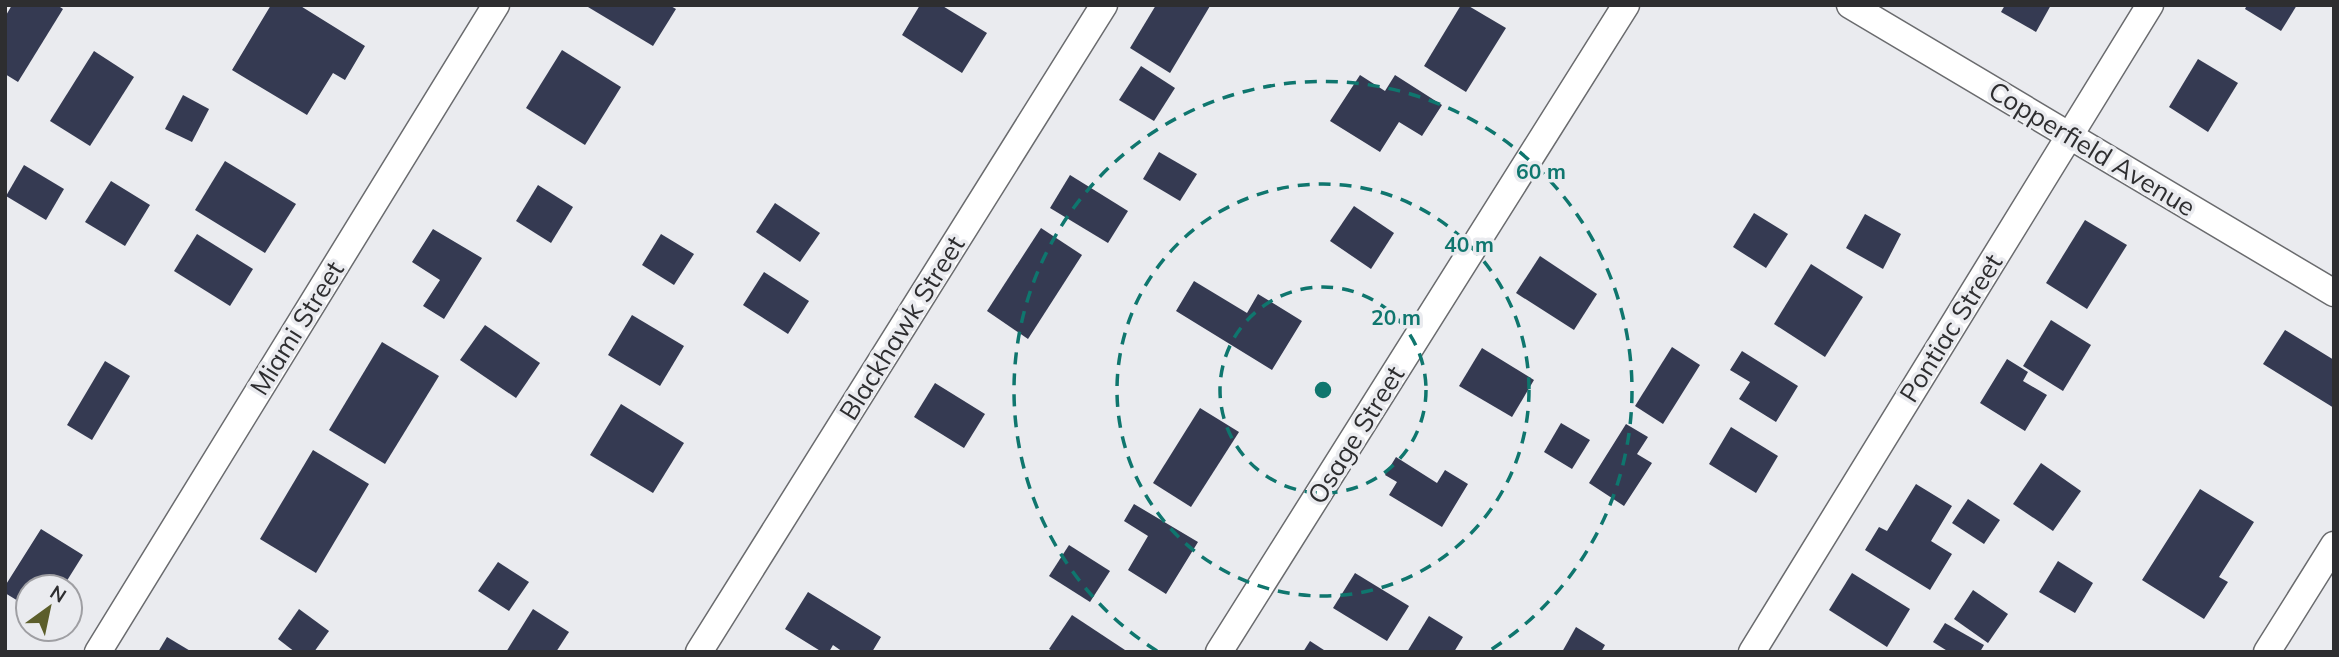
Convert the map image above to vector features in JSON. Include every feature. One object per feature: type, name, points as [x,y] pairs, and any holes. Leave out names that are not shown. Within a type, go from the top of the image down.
[{"type":"street","name":"Miami Street","points":[[98,652],[496,5]]},
{"type":"street","name":"Blackhawk Street","points":[[699,652],[1104,5]]},
{"type":"street","name":"Osage Street","points":[[1219,652],[1626,5]]},
{"type":"street","name":"Copperfield Avenue","points":[[1850,5],[2334,293]]},
{"type":"street","name":"Pontiac Street","points":[[1752,652],[2150,5]]},
{"type":"street","points":[[2267,652],[2334,545]]},
{"type":"building","points":[[12,5],[57,5],[63,9],[18,82],[5,74],[5,17]]},
{"type":"building","points":[[271,5],[299,5],[365,46],[345,80],[333,73],[307,115],[232,70]]},
{"type":"building","points":[[669,5],[676,9],[653,46],[588,7]]},
{"type":"building","points":[[920,5],[941,5],[987,33],[962,73],[902,35]]},
{"type":"building","points":[[1156,5],[1210,6],[1170,73],[1130,48]]},
{"type":"building","points":[[1461,5],[1467,5],[1506,28],[1466,92],[1424,66]]},
{"type":"building","points":[[2005,5],[2051,5],[2036,32],[2001,12]]},
{"type":"building","points":[[2247,5],[2297,5],[2281,31],[2245,9]]},
{"type":"building","points":[[562,50],[621,87],[585,145],[526,108]]},
{"type":"building","points":[[94,51],[134,77],[90,146],[50,121]]},
{"type":"building","points":[[2198,59],[2238,83],[2208,132],[2169,107]]},
{"type":"building","points":[[1141,66],[1175,88],[1154,121],[1119,100]]},
{"type":"building","points":[[1360,75],[1385,91],[1395,75],[1442,105],[1422,136],[1399,122],[1380,152],[1330,121]]},
{"type":"building","points":[[183,95],[209,109],[192,142],[165,129]]},
{"type":"building","points":[[1159,152],[1197,174],[1180,201],[1143,179]]},
{"type":"building","points":[[225,161],[296,204],[265,253],[195,210]]},
{"type":"building","points":[[24,165],[64,189],[46,220],[6,196]]},
{"type":"building","points":[[1070,175],[1128,211],[1108,243],[1050,208]]},
{"type":"building","points":[[111,181],[150,205],[125,246],[85,222]]},
{"type":"building","points":[[538,185],[573,207],[551,243],[516,221]]},
{"type":"building","points":[[775,203],[820,233],[800,262],[756,232]]},
{"type":"building","points":[[1354,206],[1394,233],[1371,269],[1330,241]]},
{"type":"building","points":[[1754,213],[1788,234],[1766,268],[1733,247]]},
{"type":"building","points":[[1865,214],[1901,234],[1883,269],[1846,248]]},
{"type":"building","points":[[2085,220],[2127,245],[2087,309],[2046,283]]},
{"type":"building","points":[[1041,228],[1082,255],[1028,339],[987,311]]},
{"type":"building","points":[[433,229],[482,258],[444,319],[423,306],[440,280],[412,262]]},
{"type":"building","points":[[197,234],[253,269],[230,306],[174,271]]},
{"type":"building","points":[[661,234],[694,254],[674,285],[642,265]]},
{"type":"building","points":[[1540,256],[1597,294],[1574,330],[1516,293]]},
{"type":"building","points":[[1811,264],[1863,297],[1825,357],[1774,324]]},
{"type":"building","points":[[764,272],[809,301],[788,334],[743,305]]},
{"type":"building","points":[[1194,281],[1247,313],[1258,294],[1302,321],[1272,370],[1176,311]]},
{"type":"building","points":[[632,315],[684,346],[660,386],[608,355]]},
{"type":"building","points":[[2051,320],[2091,345],[2063,391],[2023,366]]},
{"type":"building","points":[[485,325],[540,363],[516,398],[460,360]]},
{"type":"building","points":[[2285,330],[2334,360],[2334,408],[2263,364]]},
{"type":"building","points":[[382,342],[439,376],[385,464],[329,430]]},
{"type":"building","points":[[1672,347],[1700,365],[1663,424],[1635,406]]},
{"type":"building","points":[[1482,348],[1534,380],[1512,417],[1459,386]]},
{"type":"building","points":[[1742,351],[1798,386],[1776,422],[1739,399],[1750,382],[1730,370]]},
{"type":"building","points":[[2007,359],[2028,372],[2023,381],[2047,395],[2025,431],[1980,403]]},
{"type":"building","points":[[105,361],[130,376],[92,440],[67,425]]},
{"type":"building","points":[[935,383],[985,414],[964,448],[914,417]]},
{"type":"building","points":[[621,404],[684,443],[653,493],[590,455]]},
{"type":"building","points":[[1200,408],[1239,432],[1191,507],[1153,483]]},
{"type":"building","points":[[1561,423],[1590,440],[1572,469],[1544,452]]},
{"type":"building","points":[[1626,424],[1648,437],[1637,454],[1652,463],[1624,506],[1589,483]]},
{"type":"building","points":[[1731,427],[1778,456],[1756,493],[1709,464]]},
{"type":"building","points":[[313,450],[369,484],[316,573],[260,539]]},
{"type":"building","points":[[1396,457],[1437,483],[1445,470],[1468,484],[1442,527],[1389,495],[1397,482],[1385,475]]},
{"type":"building","points":[[2041,463],[2081,491],[2053,531],[2013,504]]},
{"type":"building","points":[[1916,484],[1952,506],[1931,541],[1952,554],[1930,590],[1865,550],[1879,527],[1887,531]]},
{"type":"building","points":[[2200,489],[2254,522],[2219,577],[2228,582],[2204,619],[2142,580]]},
{"type":"building","points":[[1968,499],[2000,520],[1984,544],[1952,523]]},
{"type":"building","points":[[1134,504],[1198,542],[1166,594],[1128,570],[1148,536],[1124,521]]},
{"type":"building","points":[[41,529],[83,555],[72,573],[14,573],[14,598],[5,593],[5,586]]},
{"type":"building","points":[[1069,545],[1110,571],[1090,602],[1049,576]]},
{"type":"building","points":[[2058,561],[2093,583],[2075,613],[2039,592]]},
{"type":"building","points":[[498,562],[529,582],[509,611],[478,591]]},
{"type":"building","points":[[1355,573],[1409,606],[1387,641],[1333,608]]},
{"type":"building","points":[[1852,573],[1910,609],[1887,647],[1829,610]]},
{"type":"building","points":[[1973,590],[2008,614],[1988,643],[1954,619]]},
{"type":"building","points":[[808,592],[881,637],[872,652],[843,652],[833,645],[829,652],[822,652],[785,629]]},
{"type":"building","points":[[299,609],[329,631],[314,652],[295,652],[278,639]]},
{"type":"building","points":[[533,609],[569,632],[556,652],[506,652]]},
{"type":"building","points":[[1072,615],[1125,650],[1124,652],[1054,652],[1049,649]]},
{"type":"building","points":[[1429,616],[1463,637],[1454,652],[1407,652]]},
{"type":"building","points":[[1945,623],[1984,645],[1980,652],[1949,652],[1933,642]]},
{"type":"building","points":[[1576,627],[1605,645],[1601,652],[1562,652]]},
{"type":"building","points":[[167,637],[192,652],[158,652]]},
{"type":"building","points":[[1310,641],[1327,652],[1303,652]]}]
